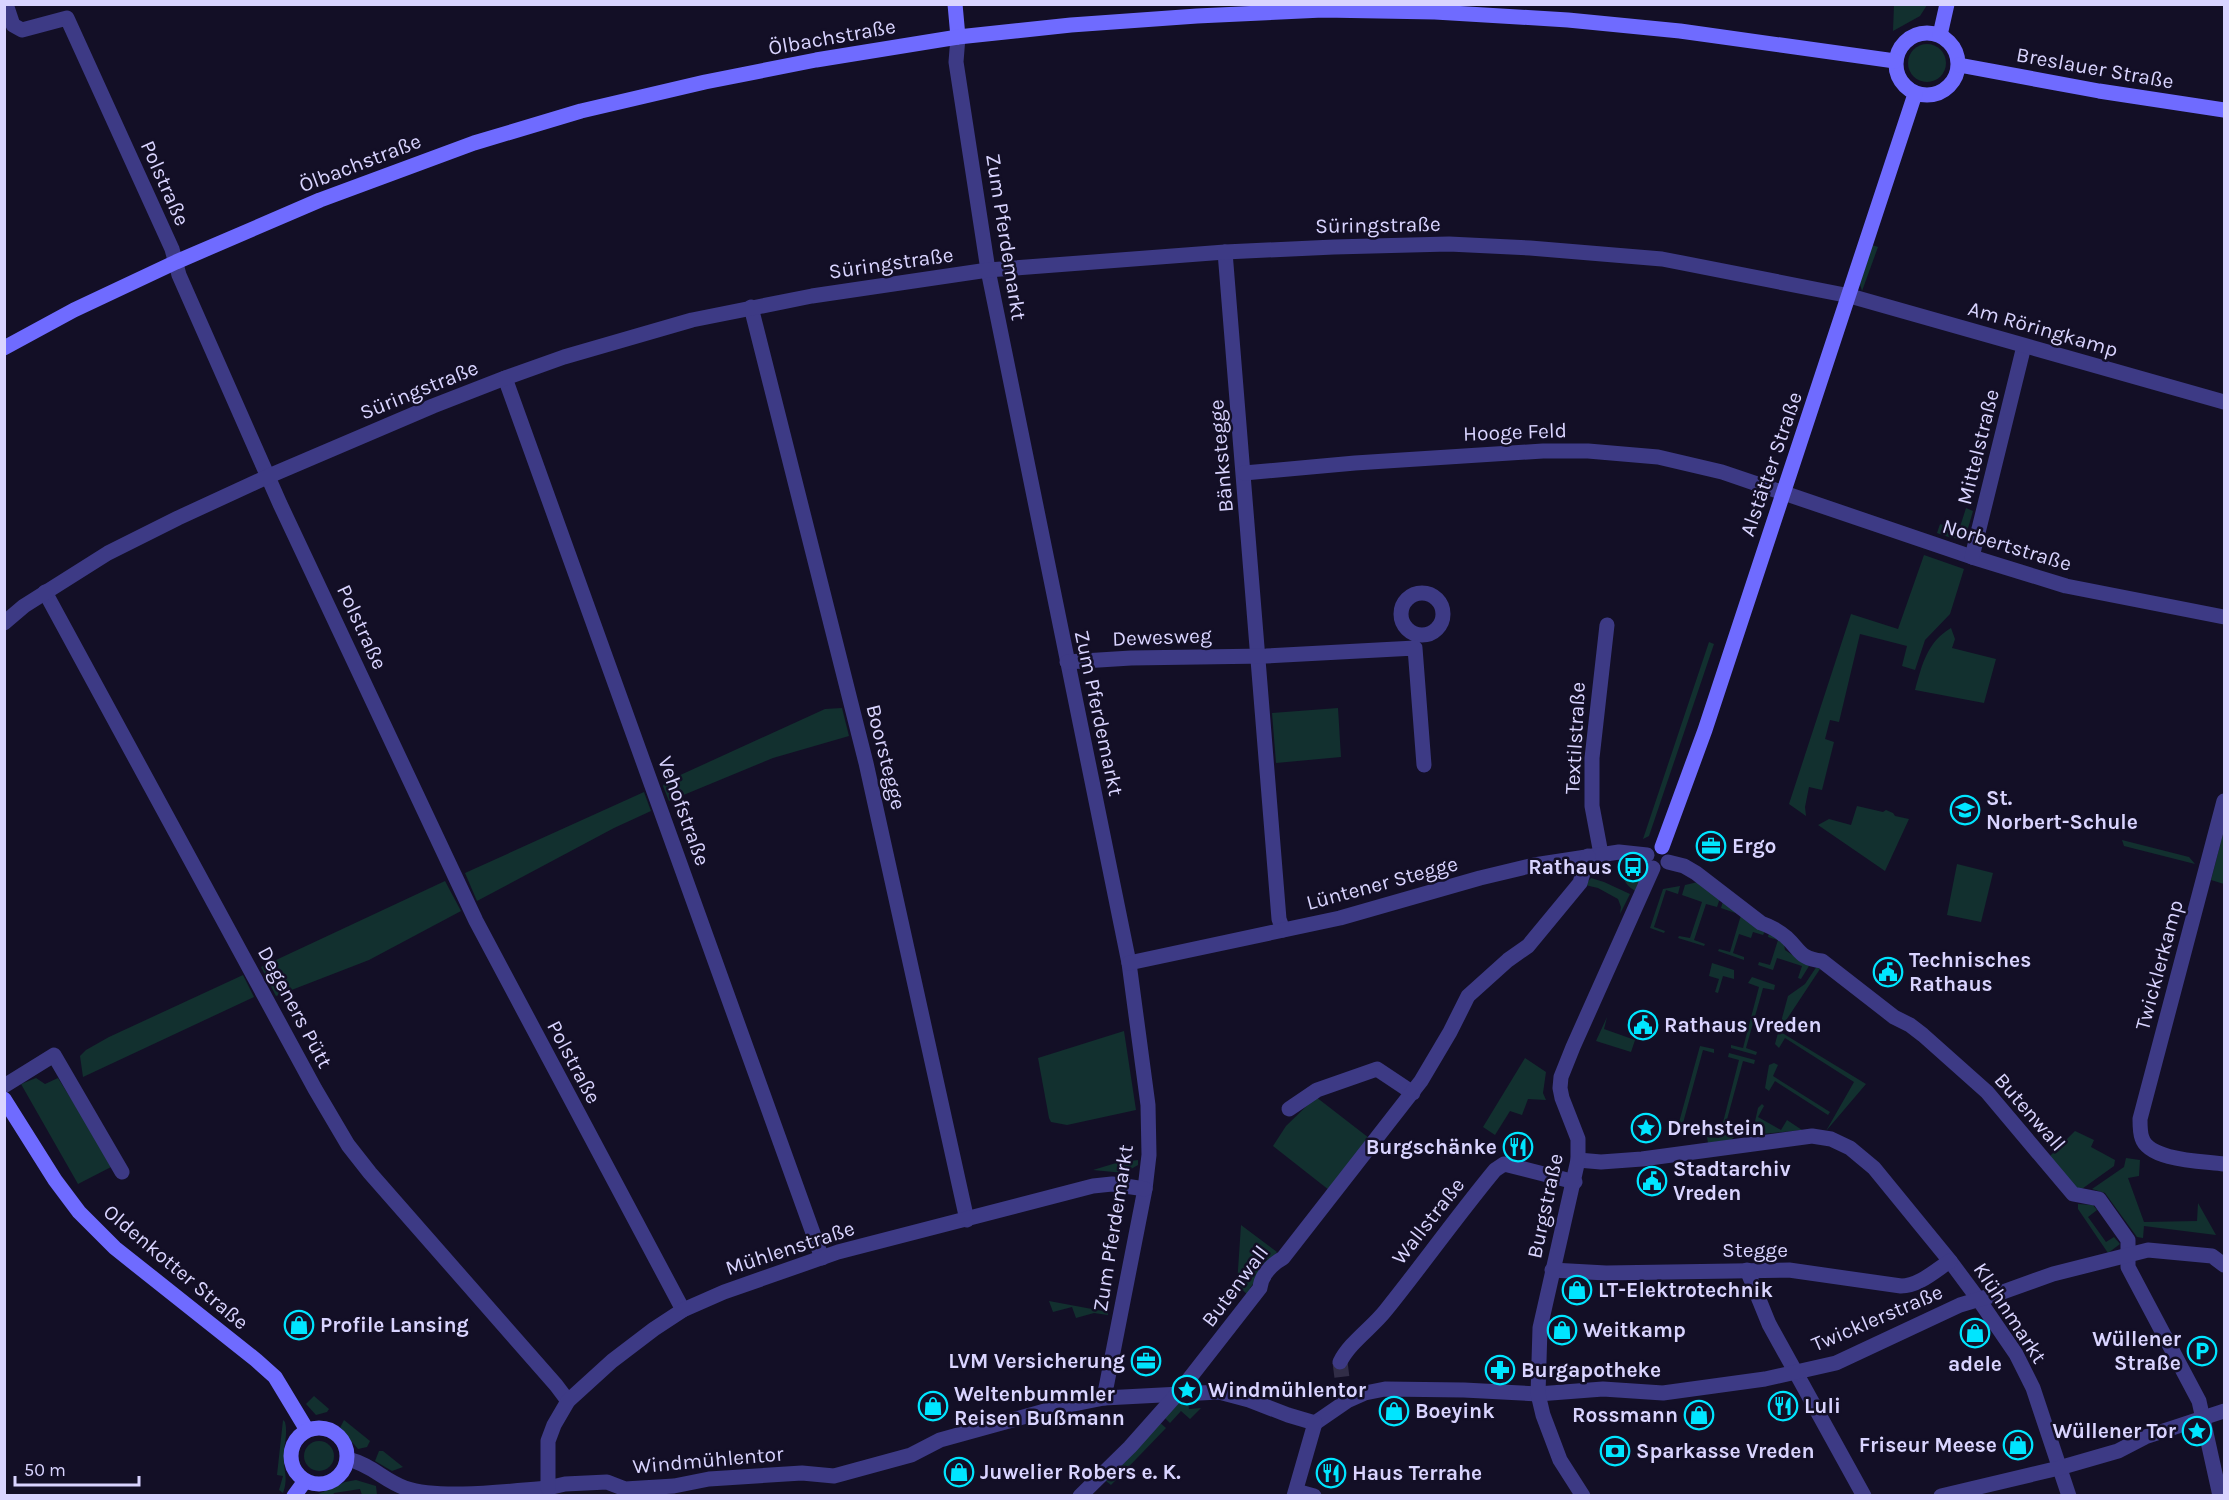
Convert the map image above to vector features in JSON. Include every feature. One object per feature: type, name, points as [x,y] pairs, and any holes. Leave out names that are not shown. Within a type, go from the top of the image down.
[{"type":"street","name":"Polstraße","points":[[6,4],[13,25],[22,30],[67,18],[172,249],[182,283],[268,476],[477,921],[683,1310]]},
{"type":"street","points":[[956,4],[958,37]]},
{"type":"street","points":[[1940,35],[1947,4]]},
{"type":"street","name":"Ölbachstraße","points":[[4,348],[74,310],[176,262],[320,200],[474,143],[571,114],[728,77],[958,37],[1071,25],[1197,16],[1323,10],[1424,12],[1568,20],[1680,31],[1895,61]]},
{"type":"street","points":[[1920,33],[1940,35],[1955,50],[1959,65],[1954,80],[1947,88],[1929,96],[1916,94],[1904,86],[1899,79],[1895,61],[1903,43],[1911,37],[1920,33]]},
{"type":"street","name":"Zum Pferdemarkt","points":[[958,37],[956,62],[988,270],[1129,963],[1148,1105],[1149,1155],[1145,1189],[1104,1398]]},
{"type":"street","name":"Breslauer Straße","points":[[1959,65],[2099,91],[2224,110]]},
{"type":"street","name":"Alstätter Straße","points":[[1662,847],[1705,730],[1916,94]]},
{"type":"street","name":"Süringstraße","points":[[4,624],[24,606],[108,553],[268,476],[433,406],[505,378],[630,336],[751,307],[863,287],[988,270],[1226,252],[1437,244],[1530,248],[1662,260],[1850,296]]},
{"type":"street","name":"Bänkstegge","points":[[1226,252],[1279,919],[1283,930]]},
{"type":"street","name":"Am Röringkamp","points":[[1850,296],[2224,402]]},
{"type":"street","name":"Boorstegge","points":[[751,307],[867,763],[966,1220]]},
{"type":"street","name":"Mittelstraße","points":[[1972,557],[2024,346]]},
{"type":"street","name":"Vehofstraße","points":[[505,378],[822,1258]]},
{"type":"street","name":"Hooge Feld","points":[[1244,473],[1473,454],[1588,451],[1658,456],[1722,472],[1782,494]]},
{"type":"street","name":"Norbertstraße","points":[[1782,494],[2066,586],[2224,617]]},
{"type":"street","name":"Degeners Pütt","points":[[45,592],[315,1089],[348,1145],[568,1401]]},
{"type":"street","name":"Textilstraße","points":[[1594,855],[1592,758],[1606,625]]},
{"type":"street","points":[[1258,656],[1415,641],[1424,765]]},
{"type":"street","name":"Dewesweg","points":[[1067,662],[1131,658],[1258,656]]},
{"type":"street","name":"Twicklerkamp","points":[[2224,801],[2140,1119],[2142,1140],[2165,1156],[2224,1164]]},
{"type":"street","points":[[1652,847],[1662,847],[1669,855],[1668,862],[1660,869],[1650,861],[1652,847]]},
{"type":"street","name":"Lüntener Stegge","points":[[1129,963],[1340,918],[1534,865],[1619,852],[1650,861]]},
{"type":"street","name":"Butenwall","points":[[1080,1496],[1130,1448],[1178,1393],[1260,1288],[1261,1280],[1275,1263],[1283,1258],[1413,1093],[1445,1042],[1468,996],[1508,960],[1528,946],[1580,883],[1594,855]]},
{"type":"street","name":"Burgstraße","points":[[1538,1394],[1540,1328],[1552,1270],[1575,1182],[1578,1160],[1578,1139],[1562,1098],[1561,1077],[1650,861]]},
{"type":"street","name":"Butenwall","points":[[1668,862],[1696,873],[1761,923],[1788,939],[1795,949],[1810,960],[1822,961],[1894,1017],[1910,1025],[1959,1065],[1987,1092],[2073,1194],[2099,1199],[2128,1240],[2128,1268],[2199,1401],[2220,1496]]},
{"type":"street","name":"Oldenkotter Straße","points":[[4,1086],[54,1055],[122,1172]]},
{"type":"street","points":[[1289,1109],[1317,1090],[1377,1069],[1413,1093]]},
{"type":"street","name":"Oldenkotter Straße","points":[[4,1099],[55,1180],[79,1212],[115,1248],[275,1377],[307,1430]]},
{"type":"street","name":"Klühnmarkt","points":[[1578,1160],[1601,1162],[1642,1159],[1819,1137],[1831,1139],[1850,1148],[1874,1168],[1950,1261],[2016,1354],[2033,1388],[2069,1496]]},
{"type":"street","name":"Wallstraße","points":[[1340,1362],[1347,1351],[1384,1312],[1448,1227],[1495,1170],[1504,1164],[1575,1182]]},
{"type":"street","name":"Mühlenstraße","points":[[548,1488],[548,1441],[568,1401],[612,1361],[683,1310],[724,1292],[838,1252],[901,1235],[1093,1186],[1112,1184],[1145,1189]]},
{"type":"street","name":"Twicklerstraße","points":[[1315,1423],[1345,1394],[1385,1389],[1484,1390],[1538,1394],[1603,1389],[1663,1393],[1795,1373],[1836,1363],[1940,1313],[2053,1274],[2148,1250],[2212,1256],[2224,1265]]},
{"type":"street","name":"Stegge","points":[[1552,1270],[1606,1273],[1797,1270],[1909,1286],[1950,1261]]},
{"type":"street","points":[[1747,1270],[1768,1324],[1864,1496]]},
{"type":"street","name":"Windmühlentor","points":[[348,1459],[363,1462],[394,1483],[420,1492],[445,1495],[492,1494],[565,1484],[607,1482],[626,1489],[675,1491],[709,1479],[802,1473],[834,1476],[911,1455],[940,1440],[1059,1407],[1104,1398],[1219,1392],[1315,1423]]},
{"type":"street","points":[[1538,1394],[1560,1460],[1583,1496]]},
{"type":"street","points":[[1941,1496],[2059,1468],[2118,1451],[2145,1437],[2224,1411]]},
{"type":"street","points":[[1314,1496],[1295,1493],[1315,1423]]},
{"type":"street","points":[[324,1428],[339,1436],[347,1450],[348,1459],[342,1474],[329,1483],[313,1484],[297,1474],[292,1465],[291,1455],[293,1445],[299,1436],[307,1430],[324,1428]]},
{"type":"street","points":[[294,1496],[305,1481]]},
{"type":"green space","points":[[1894,4],[1927,5],[1920,16],[1893,31]]},
{"type":"green space","points":[[1927,44],[1940,50],[1946,63],[1940,76],[1927,82],[1914,76],[1908,63],[1914,50]]},
{"type":"green space","points":[[1872,245],[1878,247],[1862,291],[1860,284]]},
{"type":"green space","points":[[1966,508],[1973,511],[1963,537],[1954,538],[1937,533],[1940,524],[1959,530]]},
{"type":"green space","points":[[1924,555],[1964,569],[1950,614],[1925,640],[1915,670],[1902,666],[1907,646],[1860,634],[1839,722],[1830,720],[1825,739],[1834,742],[1822,790],[1809,787],[1805,807],[1806,816],[1789,804],[1851,614],[1898,629]]},
{"type":"green space","points":[[1951,628],[1955,639],[1952,648],[1996,659],[1984,703],[1915,690],[1923,663],[1931,647]]},
{"type":"green space","points":[[1709,642],[1714,644],[1649,836],[1643,839]]},
{"type":"green space","points":[[842,708],[849,736],[773,758],[669,801],[663,786],[665,782],[825,709]]},
{"type":"green space","points":[[1338,708],[1341,757],[1276,763],[1272,713]]},
{"type":"green space","points":[[644,792],[651,811],[614,828],[477,901],[465,873]]},
{"type":"green space","points":[[1857,806],[1883,812],[1886,810],[1895,816],[1909,819],[1885,871],[1818,825],[1829,819],[1851,825]]},
{"type":"green space","points":[[2224,830],[2224,884],[2211,880]]},
{"type":"green space","points":[[2122,840],[2189,857],[2195,864],[2124,846]]},
{"type":"green space","points":[[1624,862],[1637,863],[1644,870],[1637,892],[1624,880]]},
{"type":"green space","points":[[1957,864],[1993,873],[1981,922],[1947,915]]},
{"type":"green space","points":[[1591,878],[1630,894],[1620,914],[1621,907],[1618,899],[1598,888],[1585,885]]},
{"type":"green space","points":[[445,881],[461,911],[369,960],[276,996],[261,967]]},
{"type":"green space","points":[[1698,882],[1720,898],[1717,907],[1706,904],[1694,940],[1705,944],[1704,946],[1678,938],[1679,936],[1690,938],[1702,902],[1682,895],[1685,885]]},
{"type":"green space","points":[[1680,886],[1678,894],[1666,890],[1654,927],[1665,931],[1664,933],[1650,928],[1663,889]]},
{"type":"green space","points":[[1723,901],[1765,931],[1763,935],[1753,932],[1751,938],[1739,934],[1733,953],[1744,957],[1744,960],[1718,951],[1719,949],[1730,952],[1741,915],[1721,908]]},
{"type":"green space","points":[[1769,933],[1784,944],[1785,950],[1809,966],[1801,979],[1798,978],[1802,966],[1777,958],[1773,970],[1758,965],[1759,962],[1770,965],[1778,940],[1768,937]]},
{"type":"green space","points":[[1712,963],[1734,970],[1734,979],[1723,976],[1718,993],[1715,992],[1719,979],[1709,976]]},
{"type":"green space","points":[[1817,966],[1820,969],[1779,1031],[1866,1084],[1826,1131],[1854,1082],[1785,1038],[1779,1048],[1775,1044],[1788,996],[1805,984]]},
{"type":"green space","points":[[243,975],[254,997],[83,1077],[80,1056],[86,1050],[109,1037]]},
{"type":"green space","points":[[1752,977],[1775,985],[1774,990],[1763,988],[1746,1048],[1757,1052],[1756,1055],[1731,1048],[1731,1045],[1743,1048],[1759,987],[1748,983]]},
{"type":"green space","points":[[1607,1017],[1604,1029],[1635,1040],[1631,1052],[1596,1041]]},
{"type":"green space","points":[[1124,1031],[1136,1110],[1067,1125],[1051,1122],[1038,1058]]},
{"type":"green space","points":[[1700,1046],[1714,1049],[1714,1053],[1703,1050],[1683,1123],[1693,1127],[1692,1130],[1678,1126]]},
{"type":"green space","points":[[1729,1053],[1755,1060],[1754,1064],[1743,1061],[1723,1134],[1734,1137],[1731,1140],[1708,1143],[1707,1137],[1719,1138],[1739,1060],[1728,1057]]},
{"type":"green space","points":[[1525,1058],[1546,1072],[1543,1093],[1546,1100],[1528,1099],[1522,1115],[1510,1111],[1495,1135],[1483,1127]]},
{"type":"green space","points":[[1774,1063],[1778,1065],[1773,1076],[1830,1112],[1828,1115],[1775,1081],[1769,1091],[1765,1088],[1769,1065]]},
{"type":"green space","points":[[36,1078],[45,1084],[58,1078],[113,1166],[78,1184],[21,1084]]},
{"type":"green space","points":[[1316,1097],[1369,1138],[1329,1190],[1273,1146],[1286,1126]]},
{"type":"green space","points":[[1762,1104],[1764,1106],[1758,1117],[1781,1130],[1787,1120],[1802,1130],[1752,1135],[1758,1108]]},
{"type":"green space","points":[[2075,1131],[2094,1140],[2091,1147],[2115,1160],[2114,1166],[2079,1191],[2049,1157]]},
{"type":"green space","points":[[2126,1158],[2140,1160],[2139,1176],[2128,1178],[2144,1222],[2197,1221],[2198,1203],[2216,1235],[2144,1226],[2143,1238],[2137,1237],[2105,1193],[2092,1189],[2124,1167]]},
{"type":"green space","points":[[1138,1160],[1138,1165],[1124,1173],[1093,1170],[1116,1163]]},
{"type":"green space","points":[[2078,1204],[2093,1205],[2097,1210],[2088,1217],[2106,1242],[2114,1237],[2120,1244],[2108,1253],[2078,1209]]},
{"type":"green space","points":[[1241,1225],[1277,1252],[1250,1288],[1248,1295],[1237,1285]]},
{"type":"green space","points":[[1049,1301],[1108,1312],[1108,1315],[1094,1313],[1076,1318],[1072,1307],[1053,1312]]},
{"type":"green space","points":[[314,1396],[329,1409],[327,1412],[316,1415],[306,1404]]},
{"type":"green space","points":[[1188,1399],[1189,1409],[1201,1408],[1190,1419],[1181,1411],[1170,1423],[1164,1417],[1176,1400]]},
{"type":"green space","points":[[283,1420],[286,1431],[284,1460],[286,1483],[283,1493],[279,1490],[283,1476],[277,1475]]},
{"type":"green space","points":[[344,1420],[370,1441],[367,1447],[358,1449],[340,1428]]},
{"type":"green space","points":[[1159,1422],[1166,1428],[1111,1485],[1106,1481]]},
{"type":"green space","points":[[319,1441],[330,1445],[334,1456],[330,1467],[319,1471],[308,1467],[304,1456],[308,1445]]},
{"type":"green space","points":[[379,1451],[383,1451],[403,1467],[392,1471],[375,1461]]},
{"type":"green space","points":[[356,1480],[376,1486],[377,1495],[362,1495],[360,1489],[333,1495],[316,1495],[345,1482]]},
{"type":"tunnel","points":[[1340,1362],[1343,1386]]},
{"type":"place","name":"St. Norbert-Schule","points":[[1965,810]]},
{"type":"place","name":"Ergo","points":[[1711,846]]},
{"type":"place","name":"Rathaus","points":[[1633,867]]},
{"type":"place","name":"Technisches Rathaus","points":[[1888,972]]},
{"type":"place","name":"Rathaus Vreden","points":[[1643,1025]]},
{"type":"place","name":"Drehstein","points":[[1646,1128]]},
{"type":"place","name":"Burgschänke","points":[[1518,1147]]},
{"type":"place","name":"Stadtarchiv Vreden","points":[[1652,1181]]},
{"type":"place","name":"LT-Elektrotechnik","points":[[1577,1290]]},
{"type":"place","name":"Profile Lansing","points":[[299,1325]]},
{"type":"place","name":"Weitkamp","points":[[1562,1330]]},
{"type":"place","name":"adele","points":[[1975,1333]]},
{"type":"place","name":"Wüllener Straße","points":[[2202,1351]]},
{"type":"place","name":"LVM Versicherung","points":[[1146,1361]]},
{"type":"place","name":"Burgapotheke","points":[[1500,1370]]},
{"type":"place","name":"Windmühlentor","points":[[1187,1390]]},
{"type":"place","name":"Weltenbummler Reisen Bußmann","points":[[933,1406]]},
{"type":"place","name":"Luli","points":[[1783,1406]]},
{"type":"place","name":"Boeyink","points":[[1394,1411]]},
{"type":"place","name":"Rossmann","points":[[1699,1415]]},
{"type":"place","name":"Wüllener Tor","points":[[2197,1431]]},
{"type":"place","name":"Friseur Meese","points":[[2018,1445]]},
{"type":"place","name":"Sparkasse Vreden","points":[[1615,1451]]},
{"type":"place","name":"Juwelier Robers e. K.","points":[[959,1472]]},
{"type":"place","name":"Haus Terrahe","points":[[1331,1473]]}]
